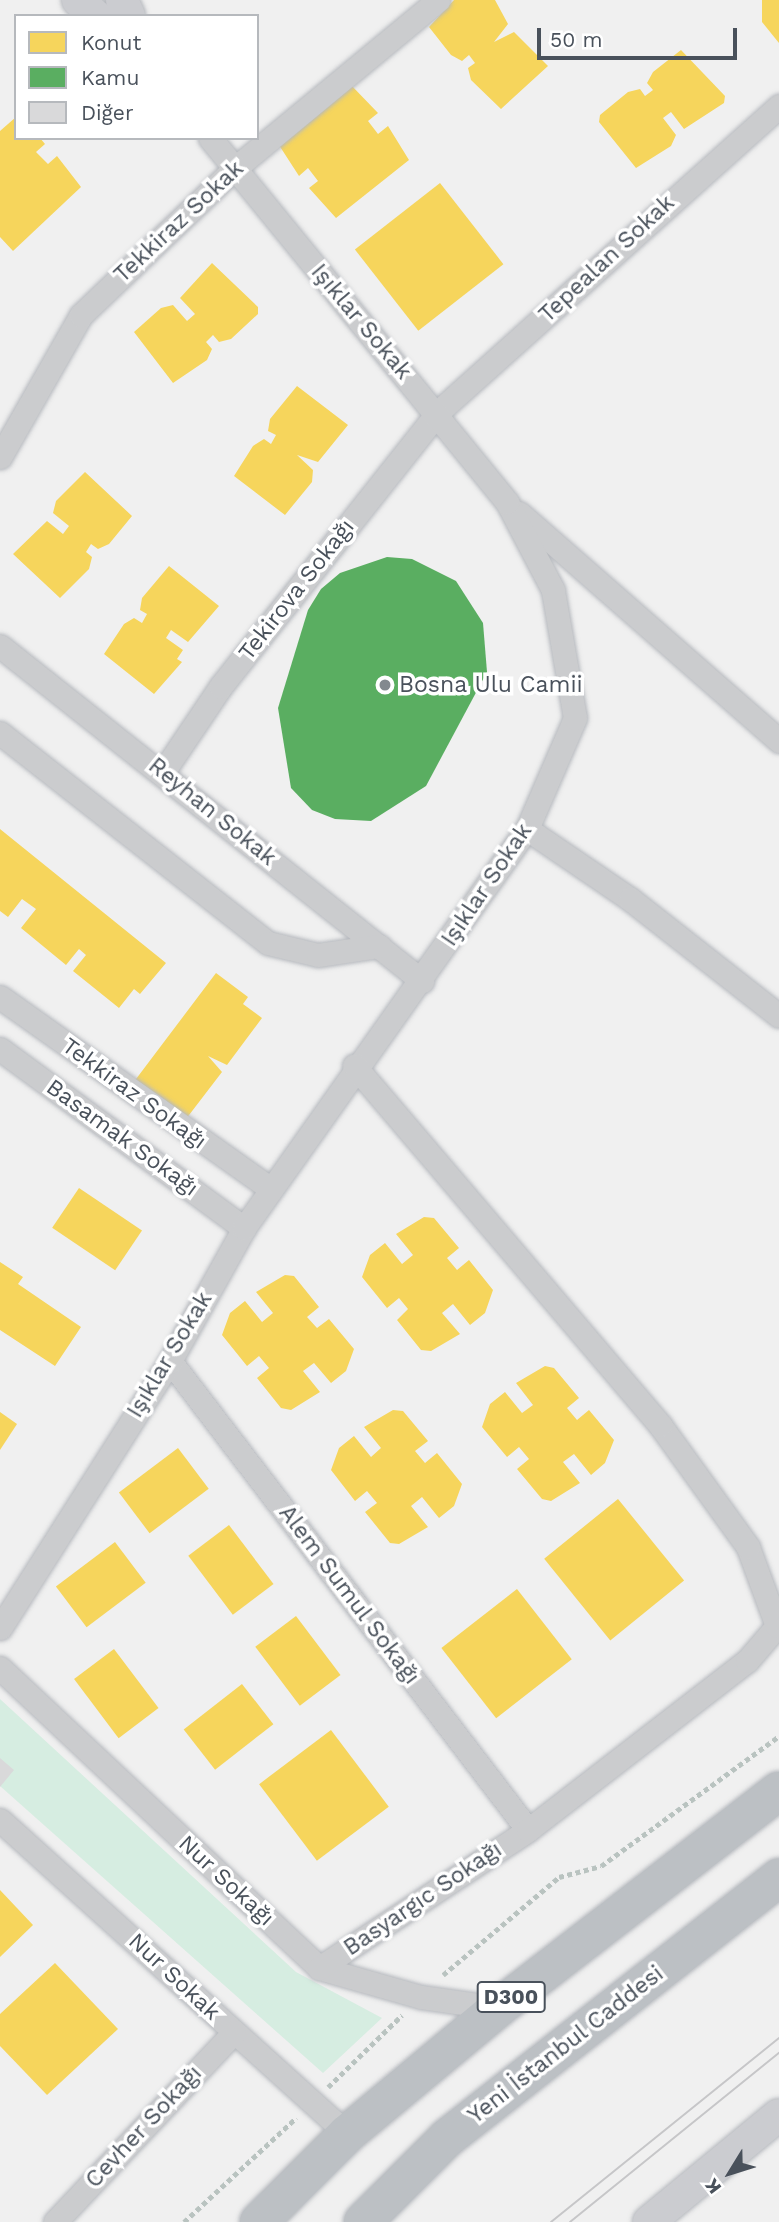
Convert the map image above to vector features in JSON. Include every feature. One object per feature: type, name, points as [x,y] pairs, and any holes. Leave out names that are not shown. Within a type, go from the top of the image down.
[{"type":"highway","name":"D300","points":[[259,2222],[347,2134],[498,2007],[779,1791]]},
{"type":"highway","name":"Yeni İstanbul Caddesi","points":[[363,2222],[447,2138],[779,1878]]},
{"type":"street","points":[[78,0],[94,14]]},
{"type":"street","name":"Tekkiraz Sokak","points":[[0,457],[81,314],[234,169],[438,0]]},
{"type":"street","name":"Tepealan Sokak","points":[[437,413],[779,106]]},
{"type":"street","name":"Işıklar Sokak","points":[[0,1628],[170,1361],[244,1228],[270,1188],[354,1066],[422,981],[527,830],[575,718],[553,590],[507,502],[212,140]]},
{"type":"street","name":"Tekirova Sokağı","points":[[163,772],[221,686],[437,413]]},
{"type":"street","points":[[507,502],[779,741]]},
{"type":"street","name":"Reyhan Sokak","points":[[0,646],[163,772],[422,981]]},
{"type":"street","points":[[0,733],[268,943],[318,955],[379,946]]},
{"type":"street","points":[[527,830],[630,899],[779,1016]]},
{"type":"street","name":"Tekkiraz Sokağı","points":[[0,997],[270,1188]]},
{"type":"street","name":"Basamak Sokağı","points":[[0,1049],[244,1228]]},
{"type":"street","name":"Basyargıc Sokağı","points":[[319,1968],[528,1829],[747,1661],[777,1626],[748,1547],[660,1425],[354,1066]]},
{"type":"street","name":"Alem Sumul Sokağı","points":[[170,1361],[528,1829]]},
{"type":"street","name":"Nur Sokağı","points":[[0,1668],[319,1968],[421,1997],[498,2007]]},
{"type":"street","name":"Nur Sokak","points":[[0,1820],[347,2134]]},
{"type":"street","name":"Cevher Sokağı","points":[[55,2222],[234,2032]]},
{"type":"street","points":[[649,2222],[779,2115]]},
{"type":"path","points":[[184,2222],[421,1997],[559,1877],[601,1866],[779,1736]]},
{"type":"green space","points":[[0,1699],[296,1972],[382,2018],[323,2073],[0,1786]]},
{"type":"building: Konut","points":[[454,0],[495,0],[508,24],[494,42],[514,32],[548,66],[501,109],[471,80],[468,68],[475,63],[469,55],[462,61],[451,55],[429,27]]},
{"type":"building: Konut","points":[[762,0],[779,0],[779,43],[762,22]]},
{"type":"building: Konut","points":[[681,50],[725,96],[724,103],[684,129],[671,112],[663,118],[676,135],[671,146],[636,168],[599,122],[600,115],[628,92],[640,89],[645,96],[653,90],[647,83],[653,72]]},
{"type":"building: Konut","points":[[350,84],[378,113],[368,121],[378,134],[388,126],[409,160],[336,218],[309,188],[318,181],[308,168],[299,176],[277,142]]},
{"type":"building: Konut","points":[[14,119],[14,140],[42,140],[45,144],[36,152],[48,164],[57,156],[81,187],[13,251],[0,237],[0,131]]},
{"type":"building: Konut","points":[[440,183],[503,264],[418,331],[355,249]]},
{"type":"building: Konut","points":[[212,263],[258,307],[258,314],[231,339],[219,342],[213,335],[206,342],[212,349],[207,360],[173,383],[134,332],[161,308],[173,305],[187,321],[195,314],[180,298]]},
{"type":"building: Konut","points":[[297,386],[348,425],[318,462],[297,455],[313,470],[312,482],[285,515],[234,476],[253,446],[264,439],[271,444],[276,435],[268,431],[270,419]]},
{"type":"building: Konut","points":[[85,472],[132,516],[109,544],[98,549],[91,544],[86,552],[92,557],[89,569],[60,598],[13,554],[47,521],[63,534],[69,526],[53,513],[56,501]]},
{"type":"building: Konut","points":[[169,566],[219,606],[188,642],[171,630],[166,638],[183,650],[177,659],[182,662],[154,694],[104,654],[124,624],[134,618],[142,623],[147,614],[140,610],[142,598]]},
{"type":"building: Konut","points":[[0,829],[166,963],[140,994],[134,989],[119,1008],[73,971],[86,955],[79,949],[66,965],[21,928],[36,909],[22,899],[8,917],[0,911]]},
{"type":"building: Konut","points":[[216,973],[248,997],[243,1004],[262,1018],[227,1065],[208,1056],[222,1072],[186,1119],[130,1087]]},
{"type":"building: Konut","points":[[79,1188],[142,1230],[115,1270],[52,1228]]},
{"type":"building: Konut","points":[[424,1217],[434,1218],[459,1248],[447,1258],[457,1270],[469,1260],[493,1290],[485,1313],[470,1325],[453,1304],[442,1313],[460,1334],[431,1351],[421,1350],[397,1320],[408,1309],[399,1298],[387,1308],[362,1277],[370,1255],[385,1243],[402,1264],[413,1255],[396,1234]]},
{"type":"building: Konut","points":[[0,1262],[23,1277],[18,1284],[81,1327],[55,1366],[0,1330]]},
{"type":"building: Konut","points":[[285,1275],[294,1276],[319,1307],[307,1317],[317,1328],[329,1319],[354,1349],[346,1371],[331,1383],[314,1363],[303,1371],[320,1392],[291,1410],[281,1408],[257,1378],[269,1368],[259,1356],[247,1366],[222,1335],[230,1313],[245,1301],[262,1322],[273,1313],[256,1292]]},
{"type":"building: Konut","points":[[545,1366],[554,1368],[579,1398],[567,1408],[577,1420],[589,1410],[614,1440],[605,1463],[591,1475],[574,1454],[563,1462],[580,1483],[551,1501],[542,1499],[517,1469],[529,1459],[519,1447],[507,1457],[482,1427],[490,1404],[505,1392],[522,1413],[533,1405],[516,1383]]},
{"type":"building: Konut","points":[[393,1410],[403,1411],[428,1441],[415,1451],[425,1463],[437,1453],[462,1484],[454,1506],[439,1518],[422,1497],[411,1506],[428,1527],[399,1544],[390,1543],[365,1512],[377,1503],[367,1491],[355,1501],[331,1470],[339,1448],[354,1436],[371,1457],[381,1448],[364,1427]]},
{"type":"building: Konut","points":[[0,1412],[17,1424],[0,1450]]},
{"type":"building: Konut","points":[[178,1448],[209,1489],[150,1533],[119,1493]]},
{"type":"building: Konut","points":[[618,1499],[684,1581],[610,1640],[544,1559]]},
{"type":"building: Konut","points":[[229,1525],[274,1584],[233,1615],[188,1556]]},
{"type":"building: Konut","points":[[115,1542],[146,1583],[87,1627],[56,1587]]},
{"type":"building: Konut","points":[[517,1589],[572,1659],[496,1718],[441,1648]]},
{"type":"building: Konut","points":[[296,1616],[341,1675],[300,1706],[255,1647]]},
{"type":"building: Konut","points":[[114,1649],[159,1708],[119,1738],[74,1679]]},
{"type":"building: Konut","points":[[242,1684],[273,1724],[215,1770],[184,1730]]},
{"type":"building: Konut","points":[[331,1730],[389,1807],[317,1861],[259,1784]]},
{"type":"building: Konut","points":[[0,1890],[33,1925],[0,1957]]},
{"type":"building: Konut","points":[[55,1963],[118,2029],[47,2095],[0,2046],[0,2014]]},
{"type":"building: Kamu","name":"Bosna Ulu Camii","points":[[387,557],[412,559],[456,581],[483,623],[487,672],[426,786],[371,821],[335,819],[312,810],[291,788],[278,708],[308,610],[321,589],[340,573]]},
{"type":"building: Diğer","points":[[0,1758],[14,1770],[0,1787]]},
{"type":"tram line","points":[[551,2222],[779,2038]]},
{"type":"tram line","points":[[570,2222],[779,2053]]},
{"type":"place","name":"Bosna Ulu Camii","points":[[385,685]]}]
